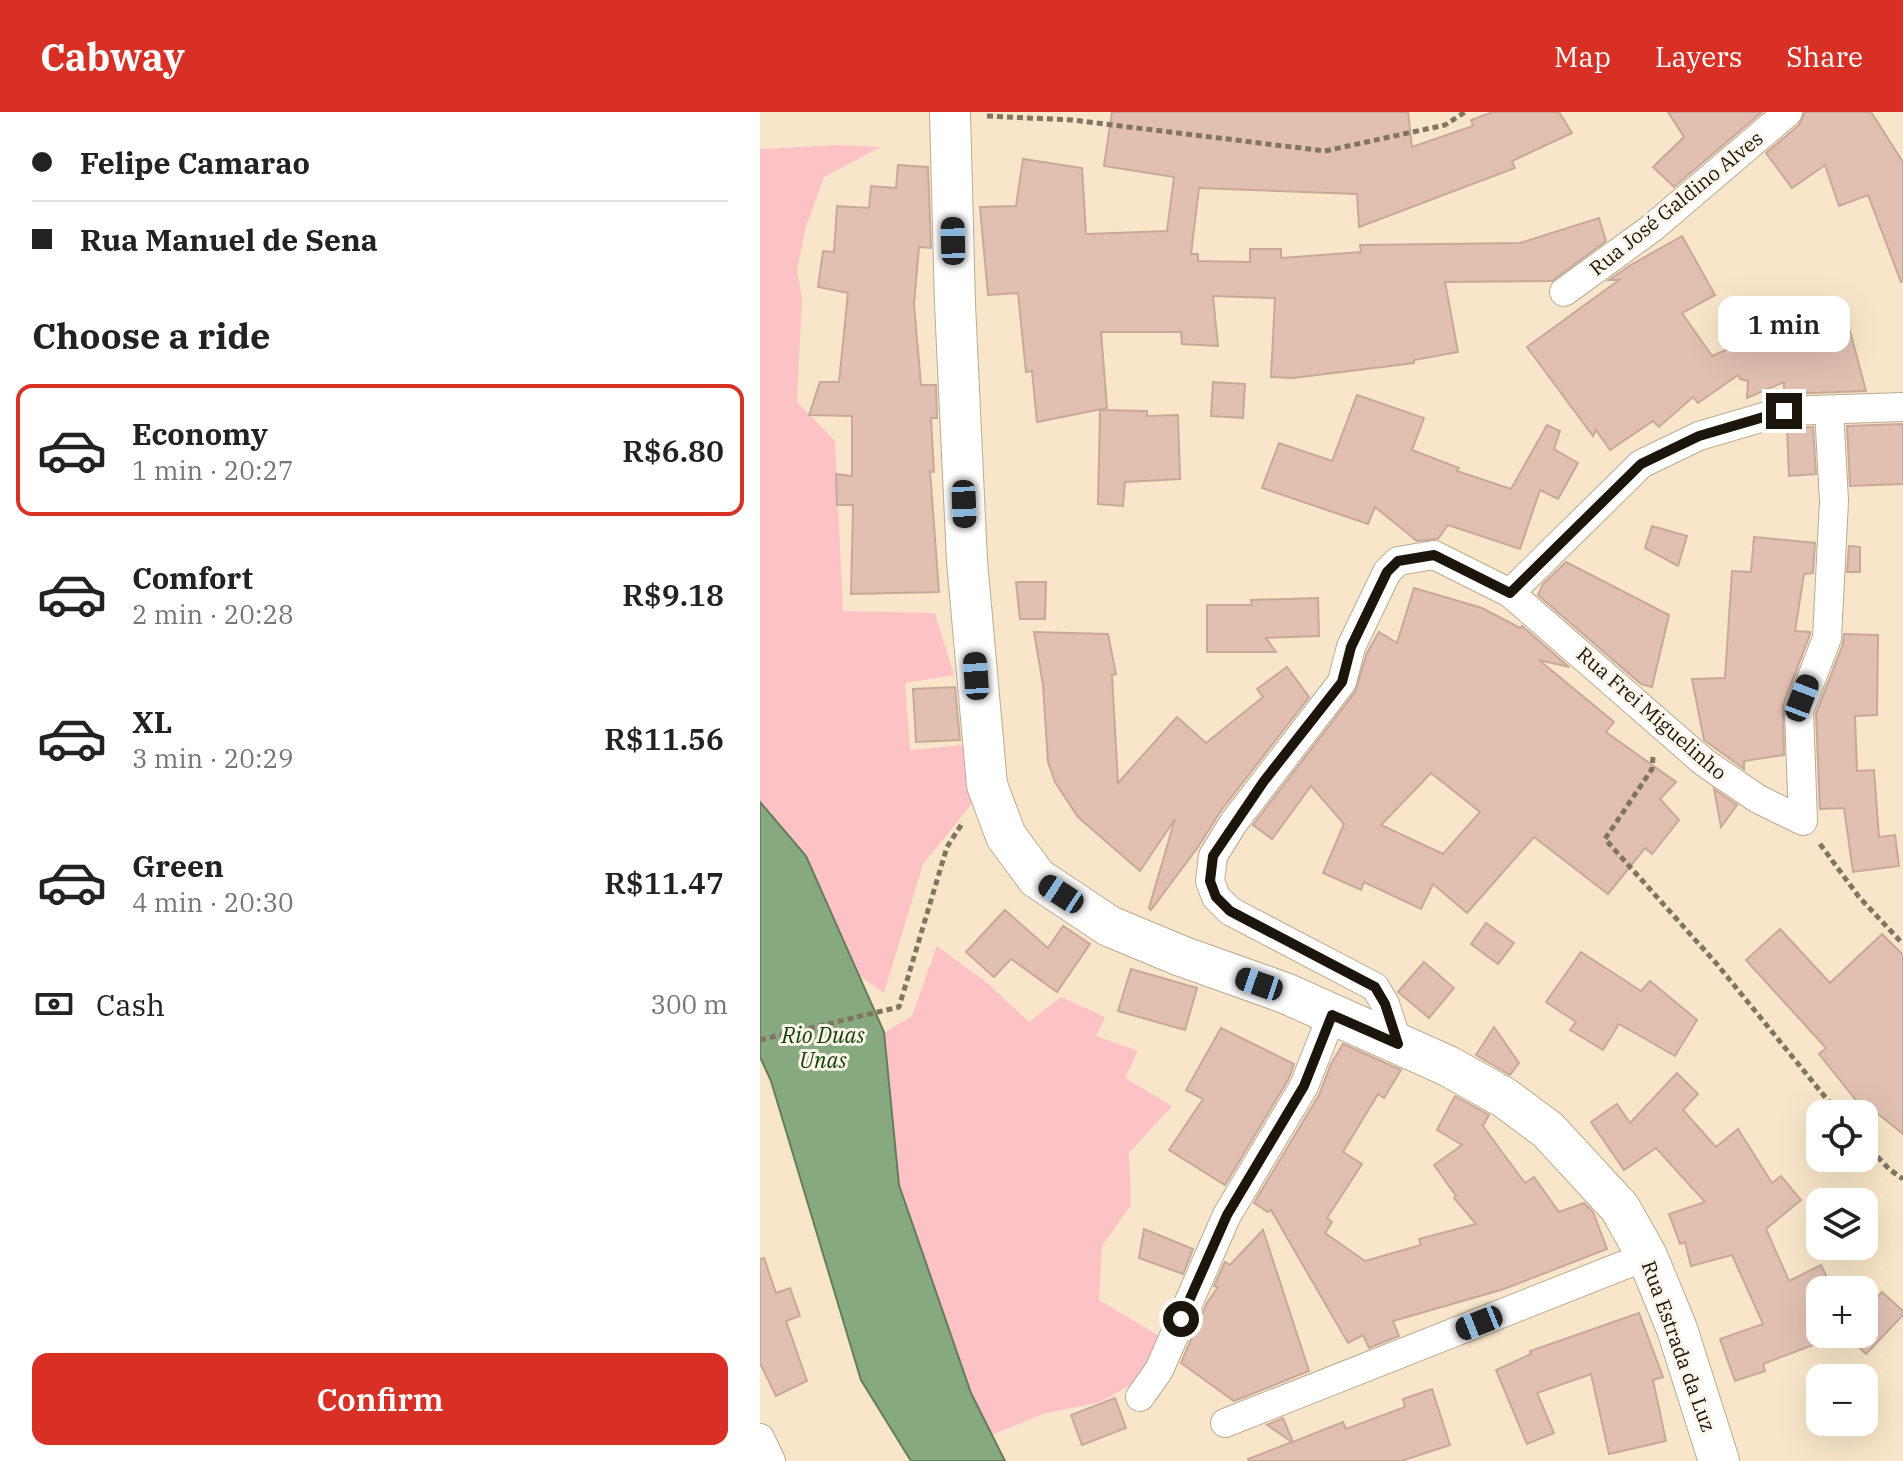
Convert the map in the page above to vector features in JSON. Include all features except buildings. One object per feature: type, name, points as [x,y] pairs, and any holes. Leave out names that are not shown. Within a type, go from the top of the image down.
[{"type":"main road","name":"Rua Estrada da Luz","points":[[950,113],[955,304],[969,590],[987,785],[1006,836],[1037,878],[1109,926],[1181,956],[1285,993],[1448,1066],[1505,1098],[1548,1130],[1620,1208],[1647,1256],[1677,1329],[1719,1461]]},
{"type":"street","name":"Rua José Galdino Alves","points":[[1564,292],[1652,228],[1788,112]]},
{"type":"street","points":[[1510,593],[1641,464],[1699,436],[1784,411],[1903,407]]},
{"type":"street","points":[[1803,821],[1799,711],[1827,638],[1834,501],[1829,410]]},
{"type":"street","name":"Rua Frei Miguelinho","points":[[1398,1044],[1385,1004],[1375,987],[1230,911],[1216,897],[1210,881],[1213,856],[1234,822],[1342,682],[1361,623],[1387,572],[1398,561],[1434,555],[1510,593],[1705,763],[1748,792],[1803,821]]},
{"type":"street","points":[[1140,1397],[1159,1370],[1227,1215],[1304,1086],[1332,1015]]},
{"type":"street","points":[[1225,1423],[1647,1256]]},
{"type":"street","points":[[760,1438],[771,1461]]},
{"type":"path","points":[[950,113],[1072,120],[1325,151],[1445,125],[1465,112]]},
{"type":"path","points":[[1655,721],[1652,769],[1605,839],[1716,963],[1828,1100]]},
{"type":"path","points":[[1803,821],[1859,897],[1903,944]]},
{"type":"path","points":[[760,1040],[899,1007],[947,847]]},
{"type":"path","points":[[1878,1157],[1903,1179]]},
{"type":"shaded area","points":[[836,145],[881,147],[824,177],[805,230],[797,270],[802,298],[797,402],[835,441],[843,611],[935,613],[954,675],[905,683],[910,750],[963,745],[987,785],[923,864],[884,993],[860,976],[806,856],[760,802],[760,149]]},
{"type":"shaded area","points":[[937,946],[986,982],[1029,1022],[1061,997],[1105,1017],[1096,1036],[1138,1051],[1125,1078],[1172,1106],[1129,1153],[1131,1205],[1102,1246],[1099,1300],[1164,1339],[1143,1378],[1100,1402],[1043,1414],[992,1435],[971,1393],[899,1185],[884,1033],[912,1016]]},
{"type":"water","name":"Rio Duas Unas","points":[[760,802],[806,856],[884,1032],[899,1185],[971,1393],[1005,1461],[911,1461],[861,1380],[771,1081],[760,1057]]},
{"type":"route","points":[[1181,1319],[1227,1215],[1304,1086],[1332,1015],[1398,1044],[1381,994],[1375,987],[1230,911],[1216,897],[1210,881],[1213,856],[1234,822],[1342,682],[1351,647],[1387,572],[1398,561],[1434,555],[1510,593],[1641,464],[1699,436],[1784,411]]}]
